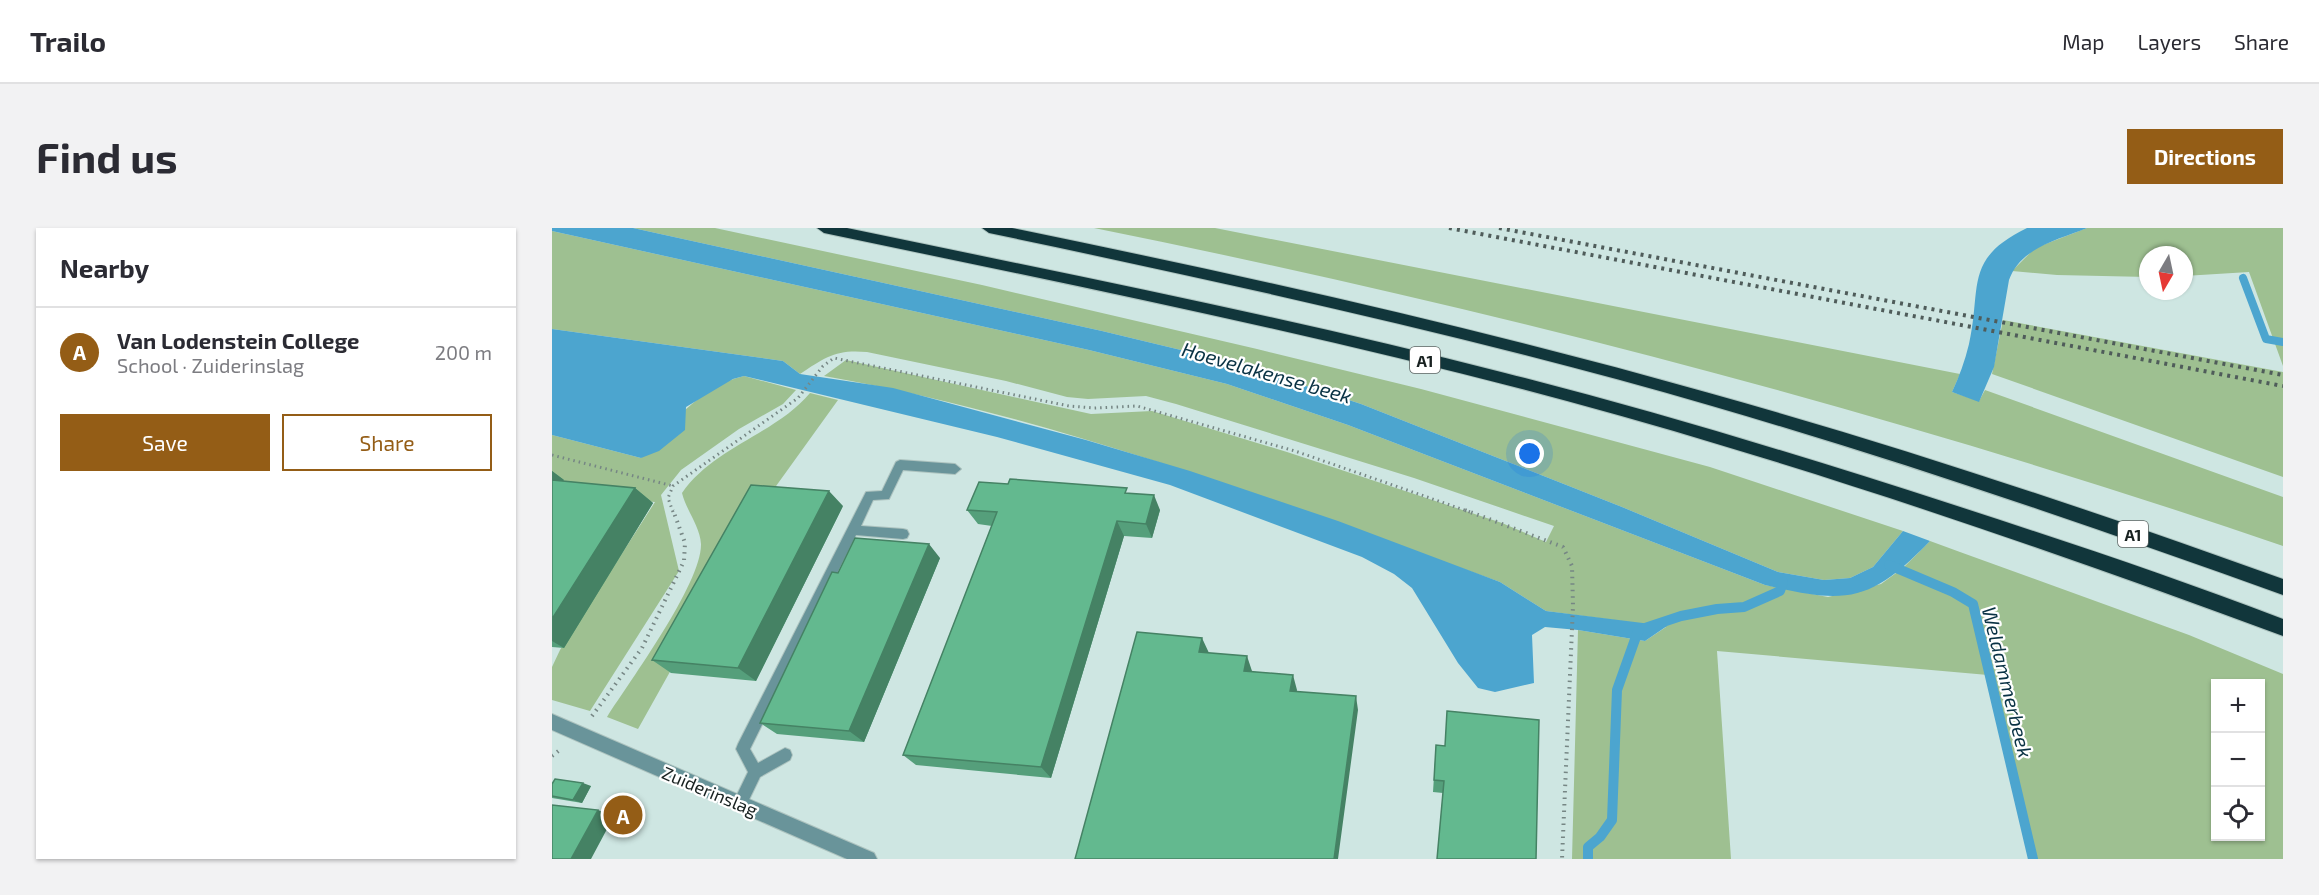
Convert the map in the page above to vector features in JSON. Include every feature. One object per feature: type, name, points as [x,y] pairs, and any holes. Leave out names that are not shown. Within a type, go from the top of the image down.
[{"type":"highway","name":"A1","points":[[824,228],[1443,363],[1636,414],[1888,491],[2111,563],[2283,628]]},
{"type":"highway","name":"A1","points":[[989,228],[1245,282],[1629,376],[1983,482],[2283,587]]},
{"type":"street","name":"Zuiderinslag","points":[[552,722],[868,859]]},
{"type":"lane","points":[[755,771],[743,749],[870,495],[885,496],[900,465],[955,470]]},
{"type":"lane","points":[[853,530],[903,534]]},
{"type":"lane","points":[[740,803],[755,771],[785,755]]},
{"type":"path","points":[[552,756],[579,734],[642,648],[684,561],[686,543],[668,498],[673,486],[798,398],[822,366],[834,358],[1069,406],[1095,408],[1137,406],[1295,451],[1502,523],[1563,548],[1572,566],[1573,631],[1562,859]]},
{"type":"path","points":[[552,455],[673,486]]},
{"type":"green space","points":[[633,228],[715,228],[982,285],[1257,349],[1421,389],[1710,467],[1903,531],[1873,567],[1850,578],[1824,580],[1778,572],[1622,507],[1361,404],[1239,364],[1102,331]]},
{"type":"green space","points":[[1094,228],[1215,228],[1960,374],[1952,392],[1979,401],[1985,390],[2283,497],[2283,546],[2137,497],[1990,452],[1842,408],[1694,368],[1395,293]]},
{"type":"green space","points":[[2087,228],[2283,228],[2283,366],[2249,272],[2193,275],[2193,246],[2139,246],[2139,277],[2057,275],[2012,271],[2035,248]]},
{"type":"green space","points":[[552,231],[1089,350],[1227,384],[1348,425],[1765,585],[1828,597],[1881,584],[1903,568],[1930,541],[2189,635],[2283,674],[2283,859],[2032,859],[1988,675],[1717,651],[1731,859],[1572,859],[1578,630],[1645,641],[1666,627],[1546,611],[1500,582],[1166,465],[997,414],[911,393],[824,376],[846,360],[1091,414],[1152,411],[1287,452],[1502,523],[1546,542],[1554,526],[1414,478],[1146,396],[1088,399],[1067,397],[1006,381],[857,351],[839,353],[800,374],[783,361],[552,329]]},
{"type":"green space","points":[[2003,320],[2283,372],[2283,477],[1992,374]]},
{"type":"green space","points":[[744,376],[796,390],[783,404],[739,429],[681,470],[661,495],[679,571],[590,711],[552,700],[552,667],[560,650],[655,502],[555,493],[564,480],[552,479],[552,435],[641,458],[674,421],[699,398],[728,381]]},
{"type":"green space","points":[[810,393],[838,400],[766,500],[638,729],[607,717],[663,632],[690,582],[698,561],[700,537],[682,493],[710,464],[780,419]]},
{"type":"water","points":[[552,228],[633,228],[1102,331],[1239,364],[1361,404],[1622,507],[1778,572],[1824,580],[1850,578],[1873,567],[1903,531],[1930,541],[1891,576],[1873,587],[1856,593],[1838,596],[1817,595],[1765,585],[1348,425],[1227,384],[1089,350],[552,231]]},
{"type":"water","points":[[2027,228],[2087,228],[2031,252],[2015,269],[2009,280],[1994,367],[1979,402],[1952,392],[1969,344],[1979,276],[1984,263],[1993,251]]},
{"type":"water","points":[[552,329],[783,361],[800,374],[893,388],[1086,440],[1190,471],[1338,521],[1500,582],[1546,611],[1667,626],[1645,641],[1545,627],[1532,635],[1534,683],[1495,692],[1478,688],[1458,663],[1412,588],[1394,574],[1362,557],[1170,485],[997,437],[744,376],[733,379],[686,407],[685,430],[659,451],[641,458],[552,435]]},
{"type":"building","points":[[1010,479],[1127,488],[1125,493],[1154,495],[1146,524],[1117,521],[1041,767],[903,755],[997,512],[967,510],[979,482],[1008,484]]},
{"type":"building","points":[[552,480],[635,488],[552,619]]},
{"type":"building","points":[[751,485],[829,491],[738,668],[652,660]]},
{"type":"building","points":[[855,538],[929,544],[849,731],[760,723],[832,572],[838,573]]},
{"type":"building","points":[[1137,632],[1202,638],[1199,652],[1247,656],[1244,671],[1293,675],[1290,691],[1356,696],[1334,859],[1075,859]]},
{"type":"building","points":[[1447,711],[1539,720],[1536,859],[1437,859],[1444,781],[1434,780],[1436,745],[1445,746]]},
{"type":"building","points":[[555,779],[583,783],[573,800],[552,796],[552,784]]},
{"type":"building","points":[[552,805],[598,810],[571,859],[552,859]]},
{"type":"waterway","points":[[2243,278],[2266,339],[2283,342]]},
{"type":"waterway","name":"Weldammerbeek","points":[[1889,565],[1953,592],[1973,604],[2033,859]]},
{"type":"waterway","points":[[1645,628],[1681,616],[1717,609],[1744,607],[1780,591],[1783,582]]},
{"type":"waterway","points":[[1588,859],[1588,847],[1600,837],[1612,820],[1617,690],[1638,631]]},
{"type":"railway","points":[[1449,228],[2283,386]]},
{"type":"railway","points":[[1499,228],[2283,375]]},
{"type":"place","name":"Van Lodenstein College","points":[[623,815]]},
{"type":"water label","name":"Hoevelakense beek","points":[[1267,372]]}]
